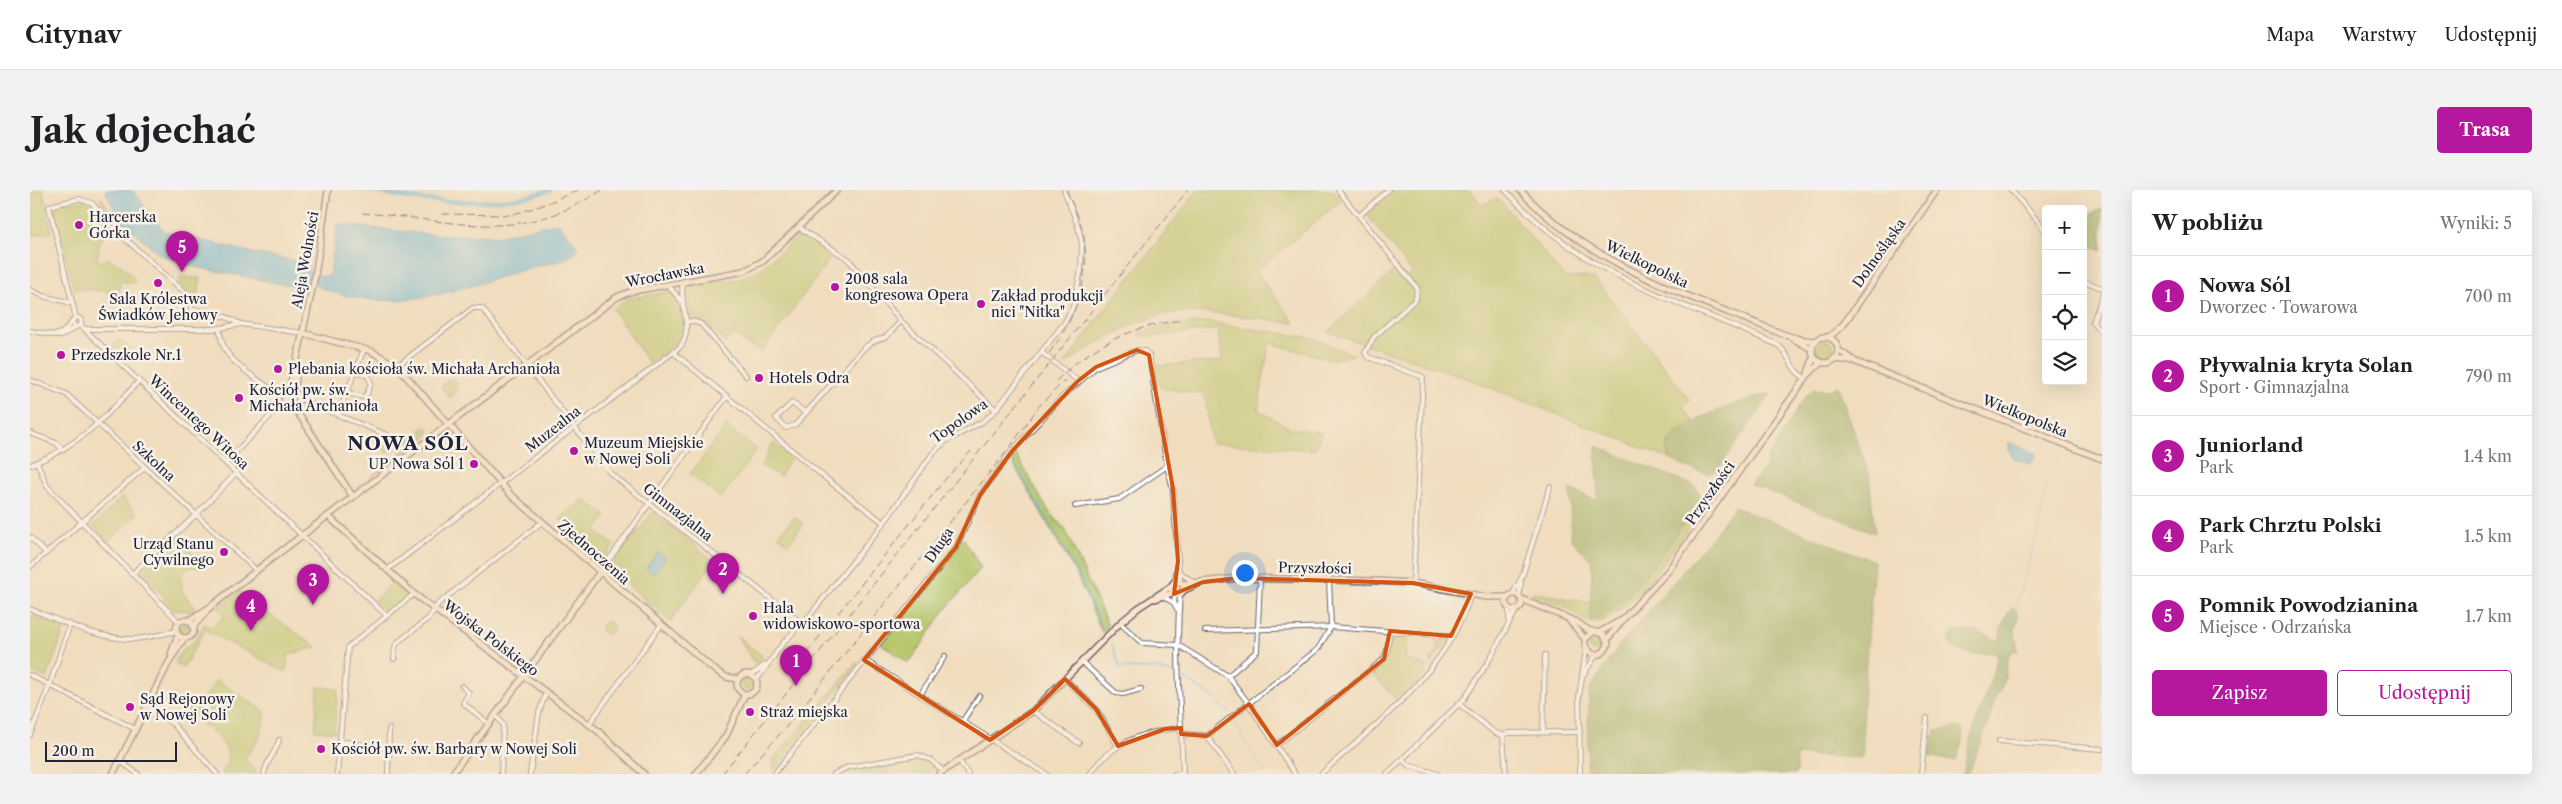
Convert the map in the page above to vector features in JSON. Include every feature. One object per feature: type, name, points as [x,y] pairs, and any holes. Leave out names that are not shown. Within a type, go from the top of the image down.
[{"type":"street","name":"Aleja Wolności","points":[[297,359],[315,276],[328,190]]},
{"type":"street","name":"Wrocławska","points":[[209,608],[303,534],[625,293],[744,271],[763,261],[837,190]]},
{"type":"street","name":"Topolowa","points":[[765,665],[820,604],[884,524],[938,447],[952,437],[982,422],[996,410],[1069,316],[1079,282],[1082,244],[1078,226],[1064,190]]},
{"type":"street","points":[[1338,190],[1414,284],[1418,294],[1416,299],[1374,337],[1365,353],[1368,357],[1424,377],[1413,583]]},
{"type":"street","points":[[1359,216],[1388,190]]},
{"type":"street","points":[[1505,190],[1549,233],[1585,258],[1634,285],[1778,345],[1788,356],[1796,372],[1806,377]]},
{"type":"street","name":"Wielkopolska","points":[[1520,190],[1568,233],[1609,260],[1662,286],[1780,332],[1812,349]]},
{"type":"street","points":[[2011,190],[2042,228]]},
{"type":"street","name":"Dolnośląska","points":[[1829,337],[1842,325],[1936,191]]},
{"type":"street","points":[[30,331],[62,336],[78,326],[81,320],[76,318],[49,206],[68,199],[87,200],[112,226],[189,296],[192,309],[220,315],[241,324],[302,333],[364,349],[397,366]]},
{"type":"street","points":[[798,227],[848,259],[901,321],[996,410]]},
{"type":"street","points":[[2087,282],[2102,288]]},
{"type":"street","name":"Muzealna","points":[[387,570],[683,343],[686,336],[686,322],[682,302],[683,283]]},
{"type":"street","points":[[668,285],[682,302]]},
{"type":"street","points":[[30,290],[46,297],[72,303]]},
{"type":"street","points":[[2102,296],[2093,322],[2102,334]]},
{"type":"street","name":"Gimnazjalna","points":[[397,366],[472,308],[482,308],[576,426],[610,473],[802,623]]},
{"type":"street","points":[[55,335],[63,332],[76,318]]},
{"type":"street","points":[[686,322],[693,321],[701,324],[746,376]]},
{"type":"street","points":[[806,413],[792,403],[776,418],[786,428],[792,427],[806,413],[867,345],[886,337],[901,321]]},
{"type":"street","points":[[72,322],[78,326]]},
{"type":"street","points":[[85,330],[219,328],[241,324]]},
{"type":"street","name":"Dolnośląska","points":[[1835,342],[1842,325]]},
{"type":"street","name":"Wincentego Witosa","points":[[78,326],[85,330],[237,472],[387,616]]},
{"type":"street","points":[[219,328],[224,349],[232,358],[272,390],[282,394],[296,393],[306,402],[387,435]]},
{"type":"street","name":"Wielkopolska","points":[[1780,332],[1816,341]]},
{"type":"street","points":[[1829,337],[1835,342],[1838,350],[1834,359],[1829,362],[1821,362],[1814,356],[1812,349],[1816,341],[1829,337]]},
{"type":"street","points":[[338,415],[364,349]]},
{"type":"street","name":"Długa","points":[[774,774],[956,547],[980,495],[1012,451],[1078,381],[1096,367],[1137,350],[1145,351],[1149,355],[1167,466]]},
{"type":"street","name":"Wielkopolska","points":[[1838,350],[1856,362],[2102,459]]},
{"type":"street","points":[[673,352],[884,524]]},
{"type":"street","points":[[1041,352],[1078,381]]},
{"type":"street","name":"Przyszłości","points":[[1806,377],[1814,356]]},
{"type":"street","points":[[297,359],[284,400],[298,413],[353,497]]},
{"type":"street","points":[[297,359],[297,404]]},
{"type":"street","name":"Wielkopolska","points":[[1834,359],[1856,362]]},
{"type":"street","name":"Przyszłości","points":[[1607,640],[1624,618],[1667,572],[1806,377],[1821,362]]},
{"type":"street","name":"Zjednoczenia","points":[[397,366],[501,484],[542,522],[717,672],[729,679],[738,679]]},
{"type":"street","points":[[348,393],[363,397],[367,394],[371,383],[368,376],[356,371]]},
{"type":"street","name":"Szkolna","points":[[30,380],[63,392],[256,570]]},
{"type":"street","points":[[30,465],[63,450],[98,425],[139,381]]},
{"type":"street","points":[[452,774],[726,396]]},
{"type":"street","points":[[226,462],[278,408],[306,402]]},
{"type":"street","points":[[30,433],[56,443],[63,450]]},
{"type":"street","points":[[37,462],[45,484],[178,622],[177,633],[168,664]]},
{"type":"street","points":[[1076,506],[1119,499],[1167,466],[1173,489],[1179,582],[1176,592],[1183,773],[1175,774]]},
{"type":"street","points":[[30,567],[144,468]]},
{"type":"street","points":[[132,574],[196,515],[237,472]]},
{"type":"street","points":[[1387,774],[1459,704],[1490,660],[1517,609],[1522,577],[1550,487]]},
{"type":"street","name":"Wojska Polskiego","points":[[328,516],[414,594],[589,724],[615,745],[644,774]]},
{"type":"street","points":[[394,659],[398,642],[429,618],[438,604],[542,522]]},
{"type":"street","points":[[30,537],[46,552]]},
{"type":"street","points":[[1177,610],[1174,603],[1181,573],[1178,561]]},
{"type":"street","points":[[1181,573],[1192,581]]},
{"type":"street","points":[[1509,625],[1508,607],[1510,596],[1522,577]]},
{"type":"street","points":[[1228,676],[1255,654],[1259,630],[1260,578]]},
{"type":"street","name":"Przyszłości","points":[[1203,582],[1260,578],[1413,583],[1486,597],[1517,609]]},
{"type":"street","points":[[1181,734],[1207,736],[1318,649],[1331,628],[1329,579]]},
{"type":"street","points":[[1179,582],[1203,582]]},
{"type":"street","points":[[1152,599],[1164,597],[1203,582]]},
{"type":"street","points":[[834,774],[848,766],[918,755],[931,760],[941,773],[1033,711],[1120,623],[1152,599],[1176,592]]},
{"type":"street","points":[[337,774],[348,648],[414,594]]},
{"type":"street","points":[[1321,774],[1406,697],[1437,661],[1471,594]]},
{"type":"street","name":"Przyszłości","points":[[1486,597],[1510,596],[1520,598]]},
{"type":"street","points":[[1164,597],[1174,603]]},
{"type":"street","points":[[1520,598],[1567,618],[1592,632],[1600,632],[1607,640],[1605,650],[1596,655],[1582,678]]},
{"type":"street","points":[[1517,609],[1539,607]]},
{"type":"street","points":[[178,622],[188,621],[209,608]]},
{"type":"street","points":[[113,774],[168,664],[184,638],[191,636],[193,627],[209,608]]},
{"type":"street","points":[[30,609],[70,624],[122,638],[139,638],[177,633],[184,638]]},
{"type":"street","points":[[1567,618],[1585,639],[1586,650],[1579,697],[1580,774]]},
{"type":"street","name":"Przyszłości","points":[[1600,632],[1624,618]]},
{"type":"street","points":[[188,621],[193,627]]},
{"type":"street","points":[[1120,623],[1142,643],[1178,645],[1228,676],[1250,704],[1295,774]]},
{"type":"street","points":[[30,735],[50,684],[70,624]]},
{"type":"street","points":[[589,724],[661,625]]},
{"type":"street","points":[[1205,631],[1331,628],[1451,636]]},
{"type":"street","points":[[1278,745],[1380,663],[1387,650],[1390,631]]},
{"type":"street","points":[[1585,639],[1592,632]]},
{"type":"street","points":[[1586,650],[1596,655]]},
{"type":"street","points":[[1543,732],[1545,655]]},
{"type":"street","points":[[920,695],[945,656]]},
{"type":"street","points":[[864,660],[1046,774]]},
{"type":"street","points":[[1082,662],[1116,694],[1141,689]]},
{"type":"street","points":[[751,675],[765,665]]},
{"type":"street","points":[[756,681],[751,675],[745,674],[738,679],[738,690],[745,694],[753,692],[756,681],[765,665]]},
{"type":"street","points":[[30,675],[135,730]]},
{"type":"street","points":[[1065,679],[1096,709],[1118,746]]},
{"type":"street","points":[[462,686],[469,693],[463,703],[489,724]]},
{"type":"street","points":[[530,774],[539,713],[546,693]]},
{"type":"street","points":[[696,774],[726,736],[745,694]]},
{"type":"street","points":[[962,722],[979,696]]},
{"type":"street","points":[[1459,704],[1495,733],[1504,735],[1509,732],[1580,732]]},
{"type":"street","points":[[146,706],[173,724],[217,774]]},
{"type":"street","points":[[1033,711],[1079,742]]},
{"type":"street","points":[[496,714],[504,725],[501,774]]},
{"type":"street","points":[[1921,774],[1927,718]]},
{"type":"street","points":[[1090,774],[1118,746],[1156,730],[1181,728]]},
{"type":"street","points":[[388,774],[389,729]]},
{"type":"street","points":[[1504,735],[1506,774]]},
{"type":"street","points":[[1207,736],[1234,774]]},
{"type":"street","points":[[264,774],[266,765],[275,753],[279,740]]},
{"type":"street","points":[[340,741],[388,749]]},
{"type":"street","points":[[1999,741],[2102,748]]},
{"type":"street","points":[[959,760],[968,774]]},
{"type":"street","points":[[1403,760],[1408,764],[1438,774]]},
{"type":"street","points":[[120,761],[138,774]]},
{"type":"highlighted area","points":[[1137,350],[1149,355],[1173,489],[1178,561],[1174,594],[1203,582],[1238,578],[1413,583],[1471,594],[1451,636],[1390,631],[1384,659],[1277,745],[1249,704],[1207,736],[1181,734],[1181,728],[1165,729],[1118,746],[1096,709],[1065,679],[1033,711],[990,740],[864,660],[956,547],[980,495],[1012,451],[1078,381],[1096,367]]},
{"type":"green space","points":[[30,190],[43,190],[52,232],[30,236]]},
{"type":"green space","points":[[1198,190],[1333,190],[1341,201],[1256,271],[1295,323],[1209,313],[1191,312],[1162,315],[1123,329],[1064,365],[1096,321]]},
{"type":"green space","points":[[1391,190],[1470,190],[1482,205],[1498,198],[1565,278],[1588,277],[1596,280],[1690,400],[1682,406],[1694,422],[1681,430],[1667,448],[1670,459],[1456,374],[1328,332],[1397,268],[1406,278],[1412,272],[1367,215],[1370,209]]},
{"type":"green space","points":[[100,198],[103,199],[110,215],[131,236],[129,238],[105,213]]},
{"type":"green space","points":[[83,201],[91,204],[110,229],[100,241],[97,260],[104,262],[106,258],[121,265],[136,280],[132,283],[120,281],[119,293],[82,289],[74,290],[54,206],[64,202]]},
{"type":"green space","points":[[2102,209],[2102,251],[2087,245],[2087,215]]},
{"type":"green space","points":[[801,235],[834,253],[761,353],[733,334],[725,343],[713,328],[709,330],[702,323],[690,319],[687,287],[739,279],[759,270]]},
{"type":"green space","points":[[180,278],[201,278],[196,307],[190,296],[179,284]]},
{"type":"green space","points":[[667,292],[672,294],[679,307],[682,318],[680,335],[668,349],[649,364],[613,309],[627,299]]},
{"type":"green space","points":[[1207,322],[1313,338],[1354,355],[1332,360],[1269,343],[1258,410],[1289,428],[1322,433],[1314,450],[1212,443],[1204,392],[1194,393],[1161,388],[1154,366],[1222,361],[1218,329],[1147,337],[1138,334],[1174,324]]},
{"type":"green space","points":[[119,339],[131,350],[125,357],[113,346]]},
{"type":"green space","points":[[1825,341],[1831,344],[1834,350],[1831,356],[1825,359],[1819,356],[1816,350],[1819,344]]},
{"type":"green space","points":[[452,377],[459,385],[455,388],[457,392],[450,398],[441,386]]},
{"type":"green space","points":[[1838,386],[1869,475],[1875,533],[1750,484],[1766,468],[1768,457],[1804,398],[1814,389],[1830,390]]},
{"type":"green space","points":[[1771,394],[1719,468],[1709,474],[1683,466],[1670,459],[1667,448],[1671,439],[1680,430],[1724,408]]},
{"type":"green space","points":[[726,426],[757,450],[721,498],[690,474]]},
{"type":"green space","points":[[424,427],[430,430],[427,433],[428,435],[357,489],[411,444],[408,439],[411,437],[416,442],[424,436],[420,430]]},
{"type":"green space","points":[[372,434],[392,444],[393,449],[387,453],[375,441],[377,440]]},
{"type":"green space","points":[[773,443],[791,457],[780,476],[761,466]]},
{"type":"green space","points":[[1596,446],[1695,486],[1701,497],[1666,548],[1635,587],[1620,603],[1604,615],[1590,621],[1592,561],[1571,539],[1570,489],[1598,501]]},
{"type":"green space","points":[[1015,453],[1049,512],[1065,529],[1108,626],[1102,632],[1076,573],[1010,458]]},
{"type":"green space","points":[[122,497],[138,514],[108,542],[93,526]]},
{"type":"green space","points":[[583,499],[606,516],[595,531],[614,545],[599,565],[561,531],[566,525],[560,519]]},
{"type":"green space","points":[[1734,507],[1874,561],[1863,703],[1863,758],[1797,755],[1796,774],[1587,774],[1589,690],[1619,646],[1717,531]]},
{"type":"green space","points":[[653,512],[714,561],[670,622],[609,568]]},
{"type":"green space","points":[[794,517],[804,524],[788,544],[778,536]]},
{"type":"green space","points":[[1686,519],[1689,527],[1644,586],[1630,602],[1615,614],[1602,621],[1589,622],[1560,604],[1530,596],[1533,592],[1591,603],[1591,620],[1676,534]]},
{"type":"green space","points":[[177,536],[204,567],[188,568],[181,574],[182,591],[197,610],[194,612],[179,610],[177,612],[163,600],[165,598],[139,571]]},
{"type":"green space","points":[[963,538],[981,568],[945,610],[909,663],[880,643]]},
{"type":"green space","points":[[394,580],[411,595],[387,614],[374,601]]},
{"type":"green space","points":[[240,590],[248,600],[317,647],[288,655],[286,672],[205,630],[183,668],[175,663],[182,650],[195,641],[204,624],[210,628],[225,616],[218,607]]},
{"type":"green space","points":[[2011,609],[2015,609],[2017,613],[2015,636],[2018,646],[2017,651],[2011,651],[2009,655],[2003,684],[1995,699],[1969,774],[1963,774],[1974,729],[1998,656],[1995,652],[1983,654],[1967,653],[1951,646],[1949,639],[1953,632],[1972,631],[1979,632],[1996,641],[2000,639],[2004,620]]},
{"type":"green space","points":[[32,616],[65,627],[47,678],[30,671],[30,622]]},
{"type":"green space","points":[[607,622],[613,628],[607,634],[601,628]]},
{"type":"green space","points":[[183,624],[187,624],[191,630],[187,636],[183,636],[179,632],[179,628]]},
{"type":"green space","points":[[1389,634],[1408,634],[1405,659],[1427,666],[1425,674],[1398,702],[1371,672],[1385,660]]},
{"type":"green space","points":[[1596,634],[1602,637],[1605,643],[1602,649],[1596,652],[1590,649],[1587,643],[1590,637]]},
{"type":"green space","points":[[737,636],[763,657],[757,663],[753,662]]},
{"type":"green space","points":[[1440,636],[1444,637],[1446,643],[1431,664],[1431,657],[1436,654],[1437,644],[1435,640]]},
{"type":"green space","points":[[856,663],[858,663],[857,666],[777,768],[773,769],[774,759]]},
{"type":"green space","points":[[749,678],[752,679],[752,689],[745,690],[742,689],[741,682],[742,679]]},
{"type":"green space","points":[[216,680],[263,710],[266,714],[259,739],[245,759],[258,774],[223,774],[220,771],[228,764],[228,754],[225,746],[212,731],[179,710],[187,697],[201,705]]},
{"type":"green space","points":[[318,687],[338,689],[334,732],[315,730]]},
{"type":"green space","points":[[1958,727],[1962,729],[1963,739],[1956,761],[1930,757],[1928,754],[1936,731]]},
{"type":"green space","points":[[918,758],[924,759],[936,768],[926,774],[839,774],[848,769]]},
{"type":"water","points":[[105,190],[132,190],[164,231],[257,254],[308,263],[310,274],[329,277],[338,224],[425,234],[496,236],[558,223],[577,246],[576,252],[558,262],[532,267],[445,293],[419,298],[366,299],[339,294],[312,284],[306,286],[282,284],[195,267],[168,258],[159,254],[119,218]]},
{"type":"water","points":[[2009,442],[2037,454],[2031,464],[2013,458],[2009,450]]},
{"type":"water","points":[[658,552],[666,558],[653,574],[646,568]]},
{"type":"waterway","points":[[371,190],[412,198],[461,202],[509,199],[550,190]]},
{"type":"waterway","points":[[755,190],[759,195]]},
{"type":"waterway","points":[[1012,458],[1078,572],[1102,627]]},
{"type":"waterway","points":[[1964,774],[1977,730],[1997,692],[2013,615],[2038,532],[2047,485]]},
{"type":"waterway","points":[[1112,644],[1120,668],[1159,669],[1174,674]]},
{"type":"waterway","points":[[1185,679],[1213,697],[1229,713]]},
{"type":"waterway","points":[[1236,721],[1245,742],[1266,774]]},
{"type":"railway","points":[[442,214],[510,215],[540,206],[579,190]]},
{"type":"railway","points":[[362,213],[456,223],[513,224],[541,218],[571,208],[602,190]]},
{"type":"railway","points":[[1049,353],[1074,312],[1083,281],[1085,265],[1082,227],[1066,190]]},
{"type":"railway","points":[[722,774],[1188,190]]},
{"type":"railway","points":[[1056,381],[1083,357],[1114,339],[1147,327],[1183,320]]},
{"type":"railway","points":[[744,774],[787,726],[1010,447],[1040,405],[1065,380]]},
{"type":"railway","points":[[808,651],[943,482],[971,451]]},
{"type":"place","name":"Harcerska Górka","points":[[79,225]]},
{"type":"place","name":"Pomnik Powodzianina","points":[[182,272]]},
{"type":"place","name":"Sala Królestwa Świadków Jehowy","points":[[158,283]]},
{"type":"place","name":"2008 sala kongresowa Opera","points":[[835,287]]},
{"type":"place","name":"Zakład produkcji nici \"Nitka\"","points":[[981,304]]},
{"type":"place","name":"Przedszkole Nr.1","points":[[61,355]]},
{"type":"place","name":"Plebania kościoła św. Michała Archanioła","points":[[278,369]]},
{"type":"place","name":"Hotels Odra","points":[[759,378]]},
{"type":"place","name":"Kościół pw. św. Michała Archanioła","points":[[239,398]]},
{"type":"place","name":"Muzeum Miejskie w Nowej Soli","points":[[574,451]]},
{"type":"place","name":"UP Nowa Sól 1","points":[[474,464]]},
{"type":"place","name":"Urząd Stanu Cywilnego","points":[[224,552]]},
{"type":"place","name":"Pływalnia kryta Solan","points":[[723,594]]},
{"type":"place","name":"Juniorland","points":[[313,605]]},
{"type":"place","name":"Hala widowiskowo-sportowa","points":[[753,616]]},
{"type":"place","name":"Park Chrztu Polski","points":[[251,631]]},
{"type":"place","name":"Nowa Sól","points":[[796,686]]},
{"type":"place","name":"Sąd Rejonowy w Nowej Soli","points":[[130,707]]},
{"type":"place","name":"Straż miejska","points":[[750,712]]},
{"type":"place","name":"Kościół pw. św. Barbary w Nowej Soli","points":[[321,749]]},
{"type":"district","name":"NOWA SÓL","points":[[408,443]]}]
